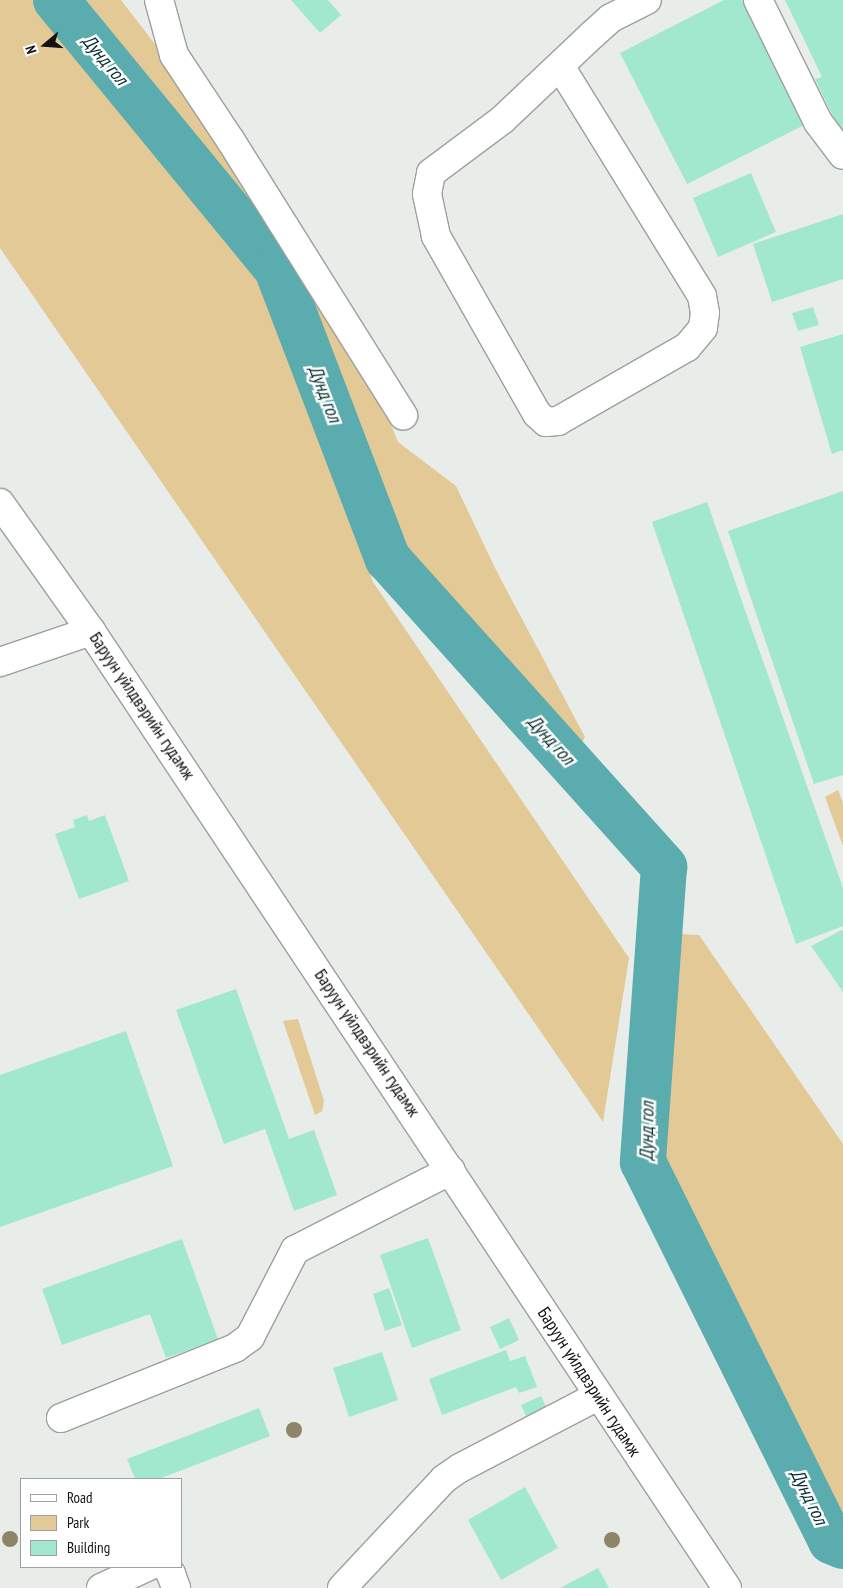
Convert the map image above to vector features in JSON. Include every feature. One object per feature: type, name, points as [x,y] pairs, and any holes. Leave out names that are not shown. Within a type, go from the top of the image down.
[{"type":"street","points":[[159,0],[174,55],[232,141],[403,415]]},
{"type":"street","points":[[560,66],[702,296],[706,313],[703,328],[687,347],[558,421],[546,422],[537,414],[436,236],[427,194],[431,174],[502,120],[611,18],[647,0]]},
{"type":"street","points":[[758,0],[818,122],[843,155]]},
{"type":"street","name":"Баруун үйлдвэрийн гудамж","points":[[0,502],[92,631],[727,1588]]},
{"type":"street","points":[[0,662],[92,631]]},
{"type":"street","points":[[61,1418],[235,1348],[250,1337],[295,1250],[451,1170]]},
{"type":"street","points":[[342,1588],[444,1480],[460,1468],[598,1396]]},
{"type":"street","points":[[101,1588],[145,1568]]},
{"type":"street","points":[[167,1568],[176,1588]]},
{"type":"green space","points":[[0,0],[37,0],[256,256],[373,582],[629,958],[603,1122],[0,248]]},
{"type":"green space","points":[[65,0],[121,0],[324,264],[398,442],[456,486],[497,572],[585,737],[561,782],[396,558],[290,276]]},
{"type":"green space","points":[[838,790],[843,803],[843,846],[825,797]]},
{"type":"green space","points":[[678,934],[699,935],[843,1144],[843,1530],[836,1527],[654,1155]]},
{"type":"green space","points":[[298,1019],[324,1101],[322,1111],[315,1115],[283,1021]]},
{"type":"building","points":[[291,0],[328,0],[341,15],[320,33]]},
{"type":"building","points":[[724,0],[748,0],[810,122],[687,184],[620,53]]},
{"type":"building","points":[[785,0],[843,0],[843,137],[815,79],[822,77]]},
{"type":"building","points":[[751,173],[776,232],[718,257],[693,198]]},
{"type":"building","points":[[843,214],[843,279],[772,302],[753,244]]},
{"type":"building","points":[[813,307],[819,325],[798,331],[792,313]]},
{"type":"building","points":[[843,334],[843,450],[832,454],[800,347]]},
{"type":"building","points":[[843,491],[843,775],[814,784],[728,531]]},
{"type":"building","points":[[707,502],[843,888],[843,926],[796,944],[652,522]]},
{"type":"building","points":[[87,815],[89,821],[105,815],[129,881],[79,899],[55,834],[75,827],[73,820]]},
{"type":"building","points":[[843,931],[843,992],[811,946]]},
{"type":"building","points":[[236,989],[289,1139],[314,1130],[337,1195],[294,1211],[265,1129],[224,1144],[176,1010]]},
{"type":"building","points":[[126,1031],[173,1166],[0,1227],[0,1075]]},
{"type":"building","points":[[428,1238],[461,1330],[412,1348],[380,1255]]},
{"type":"building","points":[[182,1239],[218,1339],[166,1358],[150,1314],[62,1345],[42,1289]]},
{"type":"building","points":[[389,1288],[402,1325],[385,1331],[373,1294]]},
{"type":"building","points":[[509,1318],[519,1340],[500,1349],[490,1327]]},
{"type":"building","points":[[506,1350],[510,1361],[525,1356],[537,1387],[519,1393],[516,1387],[442,1415],[429,1379]]},
{"type":"building","points":[[382,1352],[398,1400],[349,1417],[333,1368]]},
{"type":"building","points":[[541,1396],[551,1418],[531,1427],[521,1405]]},
{"type":"building","points":[[259,1408],[270,1436],[162,1478],[135,1478],[127,1459]]},
{"type":"building","points":[[525,1487],[558,1548],[501,1580],[468,1520]]},
{"type":"building","points":[[598,1568],[609,1588],[560,1588]]},
{"type":"waterway","name":"Дунд гол","points":[[56,0],[277,269],[388,559],[664,867],[643,1162],[831,1541],[843,1546]]}]
